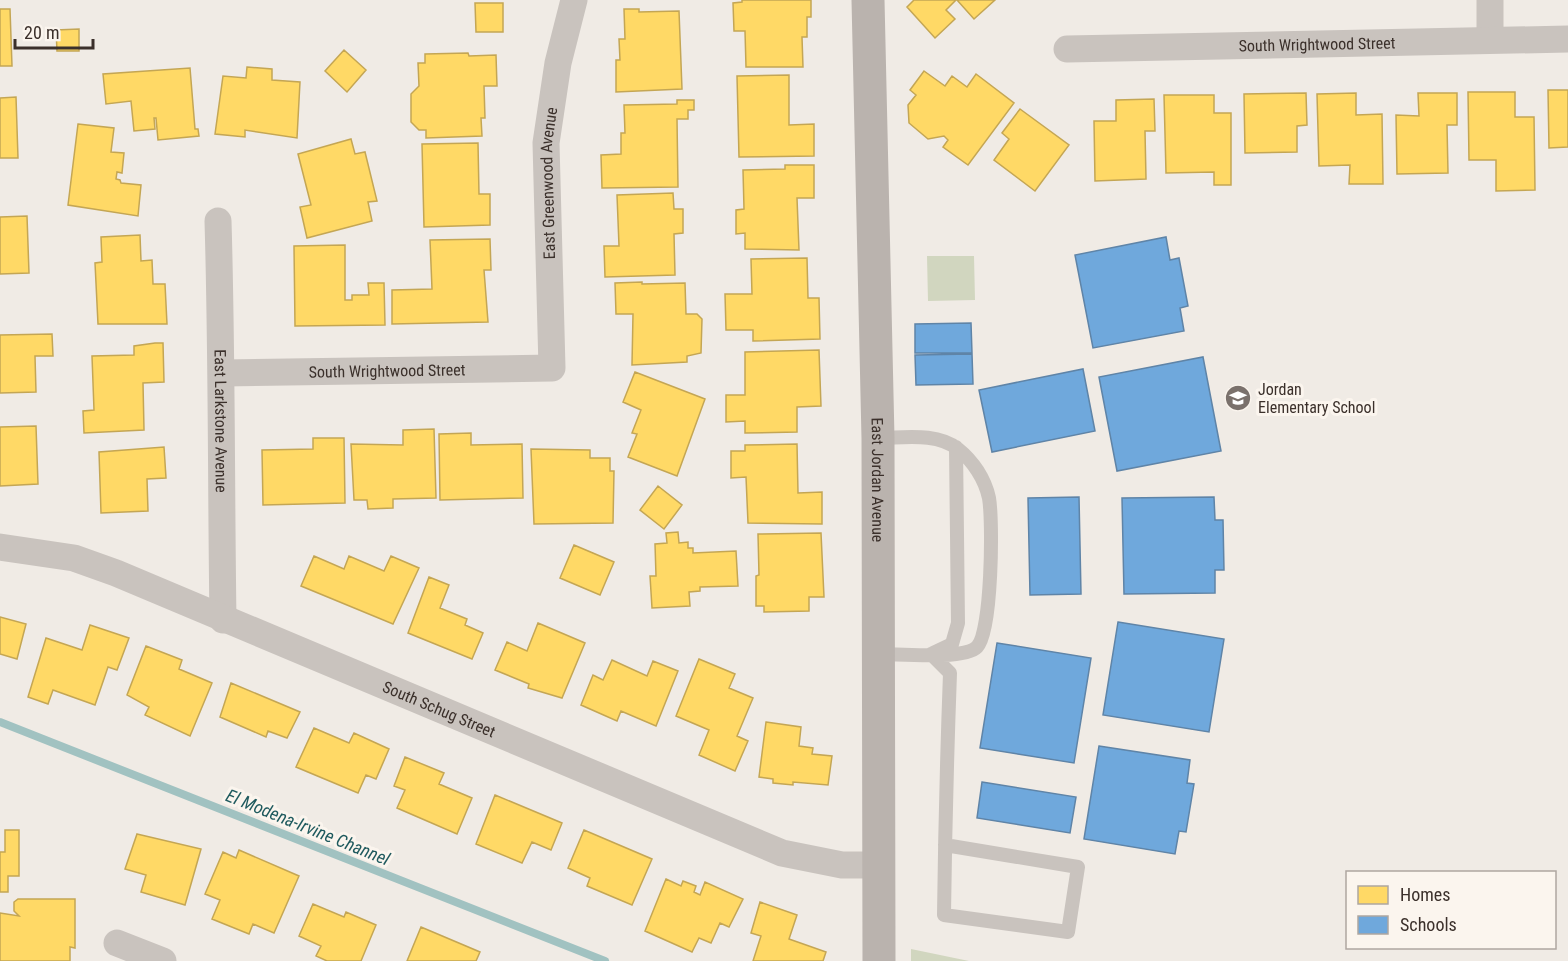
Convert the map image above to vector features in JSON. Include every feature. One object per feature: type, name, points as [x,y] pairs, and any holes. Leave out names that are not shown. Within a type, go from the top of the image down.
[{"type":"street","name":"East Greenwood Avenue","points":[[552,368],[546,143],[558,63],[574,0]]},
{"type":"street","name":"East Jordan Avenue","points":[[868,0],[878,438],[879,961]]},
{"type":"street","points":[[1490,0],[1490,39]]},
{"type":"street","name":"South Wrightwood Street","points":[[1067,49],[1568,39]]},
{"type":"street","name":"East Larkstone Avenue","points":[[218,221],[223,374],[220,445],[223,620]]},
{"type":"street","name":"South Wrightwood Street","points":[[223,374],[552,368]]},
{"type":"street","name":"South Schug Street","points":[[0,547],[74,558],[782,853],[843,865],[879,866]]},
{"type":"street","points":[[117,943],[163,961]]},
{"type":"lane","points":[[878,438],[933,437],[956,447],[971,460],[982,478],[989,498],[990,561],[986,624],[978,646],[965,654],[879,654]]},
{"type":"lane","points":[[931,654],[952,644],[958,622],[956,447]]},
{"type":"lane","points":[[931,654],[950,673],[945,845],[944,915],[1068,932],[1078,867],[945,845]]},
{"type":"green space","points":[[927,256],[974,256],[975,300],[928,301]]},
{"type":"green space","points":[[911,949],[969,961],[911,961]]},
{"type":"building: Homes","points":[[742,0],[811,0],[811,17],[807,17],[807,37],[802,37],[803,67],[746,67],[745,31],[734,31],[733,3],[742,2]]},
{"type":"building: Homes","points":[[914,0],[956,0],[946,10],[955,19],[935,38],[907,7]]},
{"type":"building: Homes","points":[[957,0],[995,0],[974,19]]},
{"type":"building: Homes","points":[[475,3],[503,3],[503,32],[476,32]]},
{"type":"building: Homes","points":[[0,9],[10,9],[12,66],[0,66]]},
{"type":"building: Homes","points":[[624,9],[639,9],[639,12],[679,11],[682,89],[616,92],[616,60],[620,60],[619,39],[625,39]]},
{"type":"building: Homes","points":[[79,29],[79,51],[57,51],[56,30]]},
{"type":"building: Homes","points":[[344,50],[366,70],[347,92],[325,71]]},
{"type":"building: Homes","points":[[468,53],[469,56],[496,55],[497,86],[484,86],[485,118],[481,118],[482,136],[426,138],[426,130],[419,130],[411,122],[411,94],[419,86],[418,63],[425,63],[425,54]]},
{"type":"building: Homes","points":[[247,67],[272,69],[272,80],[300,82],[297,138],[245,130],[245,137],[215,134],[223,76],[246,78]]},
{"type":"building: Homes","points":[[190,68],[195,129],[198,129],[199,136],[158,140],[156,118],[154,118],[155,129],[134,131],[131,101],[106,104],[103,74]]},
{"type":"building: Homes","points":[[924,71],[945,86],[952,76],[967,87],[976,74],[1014,103],[968,165],[943,147],[948,140],[944,136],[928,139],[909,123],[908,105],[916,95],[910,90]]},
{"type":"building: Homes","points":[[789,75],[789,125],[814,124],[814,156],[739,157],[737,76]]},
{"type":"building: Homes","points":[[1548,90],[1568,90],[1568,147],[1549,148]]},
{"type":"building: Homes","points":[[1468,92],[1515,92],[1515,117],[1534,117],[1535,190],[1496,191],[1496,160],[1469,160]]},
{"type":"building: Homes","points":[[1306,93],[1307,125],[1297,126],[1297,152],[1245,153],[1244,94]]},
{"type":"building: Homes","points":[[1356,93],[1356,115],[1382,114],[1383,184],[1349,184],[1350,165],[1319,166],[1317,94]]},
{"type":"building: Homes","points":[[1418,93],[1457,93],[1457,125],[1447,125],[1448,173],[1397,174],[1396,115],[1419,116]]},
{"type":"building: Homes","points":[[1164,95],[1214,95],[1214,113],[1231,113],[1231,185],[1214,185],[1214,172],[1166,173]]},
{"type":"building: Homes","points":[[16,97],[18,158],[0,158],[0,98]]},
{"type":"building: Homes","points":[[1154,99],[1155,131],[1145,131],[1146,179],[1095,181],[1094,121],[1116,121],[1116,100]]},
{"type":"building: Homes","points":[[677,100],[694,100],[694,110],[688,110],[688,119],[677,119],[678,187],[602,188],[601,155],[621,154],[621,133],[625,133],[624,105],[677,104]]},
{"type":"building: Homes","points":[[1020,109],[1069,145],[1035,191],[994,160],[1009,139],[1002,133]]},
{"type":"building: Homes","points":[[78,124],[114,128],[111,152],[124,153],[122,173],[117,172],[116,179],[121,183],[141,185],[138,216],[68,205]]},
{"type":"building: Homes","points":[[351,139],[355,154],[365,152],[377,201],[368,202],[372,221],[307,238],[300,207],[311,205],[298,154]]},
{"type":"building: Homes","points":[[478,143],[479,194],[490,194],[490,225],[424,227],[422,144]]},
{"type":"building: Homes","points":[[785,165],[814,165],[814,198],[797,198],[799,250],[745,249],[745,233],[736,234],[736,210],[744,209],[743,170],[785,169]]},
{"type":"building: Homes","points":[[673,193],[674,209],[683,209],[683,233],[674,234],[675,275],[605,277],[604,246],[619,246],[617,195]]},
{"type":"building: Homes","points":[[27,216],[29,273],[0,274],[0,217]]},
{"type":"building: Homes","points":[[140,235],[141,261],[152,260],[153,284],[165,284],[167,324],[98,324],[95,263],[102,262],[101,237]]},
{"type":"building: Homes","points":[[490,239],[491,270],[484,270],[488,322],[392,324],[392,290],[432,289],[430,240]]},
{"type":"building: Homes","points":[[345,245],[345,300],[352,300],[352,295],[369,295],[368,283],[384,283],[385,325],[295,326],[294,246]]},
{"type":"building: Homes","points":[[807,258],[808,298],[819,298],[820,339],[753,341],[753,330],[726,330],[725,294],[752,294],[751,259]]},
{"type":"building: Homes","points":[[642,282],[642,284],[685,283],[686,314],[697,314],[702,319],[701,353],[687,356],[687,362],[632,365],[633,314],[616,314],[615,283]]},
{"type":"building: Homes","points":[[52,334],[53,356],[35,356],[36,392],[0,393],[0,335]]},
{"type":"building: Homes","points":[[163,343],[164,382],[143,383],[144,430],[84,433],[83,411],[94,410],[92,356],[134,355],[134,346]]},
{"type":"building: Homes","points":[[819,350],[821,406],[797,407],[797,432],[745,433],[745,421],[726,422],[726,395],[745,395],[745,352]]},
{"type":"building: Homes","points":[[635,372],[705,399],[677,476],[628,457],[637,434],[632,433],[641,410],[623,402]]},
{"type":"building: Homes","points":[[36,426],[38,484],[0,486],[0,427]]},
{"type":"building: Homes","points":[[434,429],[436,498],[393,499],[393,508],[368,509],[367,500],[354,500],[351,444],[403,445],[403,430]]},
{"type":"building: Homes","points":[[471,433],[471,445],[522,444],[523,498],[440,500],[439,434]]},
{"type":"building: Homes","points":[[313,438],[344,438],[345,503],[263,505],[262,450],[313,449]]},
{"type":"building: Homes","points":[[797,444],[798,493],[822,492],[822,524],[748,523],[746,477],[731,478],[731,451],[745,451],[745,445]]},
{"type":"building: Homes","points":[[164,447],[166,478],[147,479],[148,511],[101,513],[99,452]]},
{"type":"building: Homes","points":[[531,449],[590,450],[590,458],[610,458],[610,471],[614,471],[613,523],[534,524]]},
{"type":"building: Homes","points":[[658,486],[682,505],[664,529],[640,510]]},
{"type":"building: Homes","points":[[678,532],[679,543],[688,542],[688,548],[693,548],[693,553],[736,551],[738,586],[700,587],[700,591],[689,592],[690,606],[652,608],[650,576],[656,576],[655,544],[667,543],[666,533]]},
{"type":"building: Homes","points":[[821,533],[824,597],[809,597],[809,611],[764,612],[764,606],[756,606],[756,576],[759,575],[758,534]]},
{"type":"building: Homes","points":[[574,545],[614,562],[600,595],[560,578]]},
{"type":"building: Homes","points":[[314,556],[344,569],[349,556],[384,571],[391,556],[419,568],[393,624],[301,586]]},
{"type":"building: Homes","points":[[429,577],[449,585],[440,608],[467,619],[465,625],[483,633],[472,659],[408,633]]},
{"type":"building: Homes","points":[[0,617],[26,624],[17,659],[0,654]]},
{"type":"building: Homes","points":[[538,623],[585,643],[562,698],[528,688],[529,684],[495,670],[507,642],[527,651]]},
{"type":"building: Homes","points":[[90,625],[129,638],[117,670],[108,667],[95,705],[53,690],[48,704],[28,697],[46,638],[82,650]]},
{"type":"building: Homes","points":[[146,646],[182,660],[179,669],[212,683],[190,736],[145,715],[149,707],[127,695]]},
{"type":"building: Homes","points":[[699,659],[735,674],[729,688],[753,698],[737,736],[748,741],[735,771],[699,755],[709,730],[676,716]]},
{"type":"building: Homes","points":[[612,660],[647,676],[653,661],[678,671],[656,726],[621,711],[617,721],[581,705],[593,675],[603,680]]},
{"type":"building: Homes","points":[[231,683],[300,712],[287,738],[268,731],[266,737],[220,717]]},
{"type":"building: Homes","points":[[766,722],[801,727],[799,746],[813,748],[812,754],[832,756],[828,785],[773,783],[773,779],[759,777]]},
{"type":"building: Homes","points":[[314,728],[349,743],[354,733],[389,749],[376,779],[366,775],[358,793],[296,767]]},
{"type":"building: Homes","points":[[405,757],[444,773],[439,784],[472,798],[457,834],[397,808],[405,790],[394,786]]},
{"type":"building: Homes","points":[[495,795],[562,823],[551,850],[532,842],[522,863],[476,844]]},
{"type":"building: Homes","points":[[5,830],[19,830],[19,876],[8,876],[8,892],[0,892],[0,852],[5,852]]},
{"type":"building: Homes","points":[[584,830],[652,859],[632,905],[587,886],[590,878],[568,868]]},
{"type":"building: Homes","points":[[137,834],[201,849],[185,905],[141,892],[146,875],[125,869]]},
{"type":"building: Homes","points":[[239,850],[299,876],[274,933],[253,924],[249,934],[212,919],[220,900],[205,894],[223,852],[236,858]]},
{"type":"building: Homes","points":[[666,879],[681,886],[683,881],[696,886],[694,892],[700,895],[705,882],[743,899],[729,927],[720,923],[711,943],[699,938],[692,952],[645,931]]},
{"type":"building: Homes","points":[[18,899],[75,899],[75,948],[70,947],[70,961],[0,961],[0,913],[19,916],[14,911],[14,902]]},
{"type":"building: Homes","points":[[760,902],[797,915],[789,939],[826,952],[823,961],[753,961],[761,936],[751,933]]},
{"type":"building: Homes","points":[[313,904],[344,917],[346,912],[376,925],[361,961],[327,961],[316,956],[321,946],[299,936]]},
{"type":"building: Homes","points":[[421,927],[480,952],[476,961],[407,961]]},
{"type":"building: Schools","points":[[1166,237],[1170,260],[1179,258],[1188,306],[1180,308],[1184,331],[1093,348],[1075,255]]},
{"type":"building: Schools","points":[[971,323],[972,353],[915,353],[915,324]]},
{"type":"building: Schools","points":[[972,354],[973,384],[916,385],[915,355]]},
{"type":"building: Schools","points":[[1203,357],[1221,451],[1117,471],[1099,377]]},
{"type":"building: Schools","points":[[1083,369],[1095,431],[992,452],[979,390]]},
{"type":"building: Schools","points":[[1079,497],[1081,594],[1030,595],[1028,498]]},
{"type":"building: Schools","points":[[1214,497],[1215,520],[1223,520],[1224,570],[1215,570],[1215,593],[1124,594],[1122,498]]},
{"type":"building: Schools","points":[[1118,622],[1224,639],[1209,732],[1103,715]]},
{"type":"building: Schools","points":[[997,643],[1091,658],[1074,763],[980,748]]},
{"type":"building: Schools","points":[[1099,746],[1190,760],[1187,783],[1194,784],[1186,832],[1179,831],[1175,854],[1084,839]]},
{"type":"building: Schools","points":[[982,782],[1076,797],[1070,833],[977,818]]},
{"type":"waterway","name":"El Modena-Irvine Channel","points":[[0,722],[605,961]]},
{"type":"place","name":"Jordan Elementary School","points":[[1238,398]]}]
